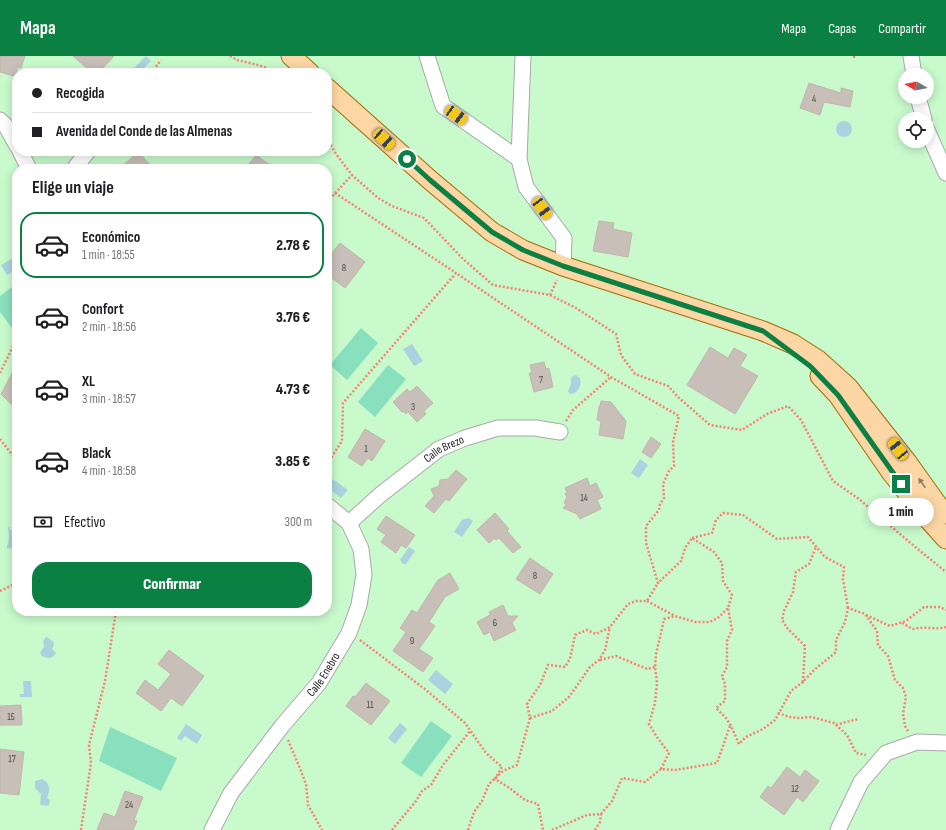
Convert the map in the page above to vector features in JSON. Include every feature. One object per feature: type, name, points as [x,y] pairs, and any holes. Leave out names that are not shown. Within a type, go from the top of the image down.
[{"type":"main road","points":[[291,56],[304,68]]},
{"type":"main road","points":[[332,92],[430,180],[492,232],[523,250],[563,266],[763,331],[793,344],[818,360],[848,387],[943,508]]},
{"type":"main road","points":[[763,331],[810,366],[838,395],[891,472],[946,539]]},
{"type":"street","points":[[427,56],[443,106],[519,159]]},
{"type":"street","points":[[523,56],[519,159],[526,186],[564,238],[563,266]]},
{"type":"street","points":[[911,56],[913,68]]},
{"type":"street","points":[[0,120],[6,126],[12,137]]},
{"type":"street","points":[[934,134],[946,142]]},
{"type":"street","points":[[934,144],[945,168]]},
{"type":"street","points":[[78,164],[84,156]]},
{"type":"street","name":"Calle Brezo","points":[[349,523],[380,494],[439,450],[465,438],[498,428],[535,428],[560,432]]},
{"type":"street","name":"Calle Enebro","points":[[212,830],[231,792],[282,726],[319,683],[350,633],[359,605],[364,575],[361,549],[349,523],[332,509]]},
{"type":"street","points":[[838,830],[861,782],[886,753],[917,742],[946,742]]},
{"type":"path","points":[[230,56],[237,60],[267,68]]},
{"type":"path","points":[[155,68],[162,60]]},
{"type":"path","points":[[332,147],[352,175],[378,198],[392,206],[424,218],[463,259],[493,285],[550,295],[576,308],[616,334],[621,356],[635,374],[668,386],[678,397],[710,425],[742,430],[767,414],[788,406],[801,420],[833,481],[859,499],[946,572]]},
{"type":"path","points":[[332,196],[352,175]]},
{"type":"path","points":[[335,193],[611,377],[679,416],[673,442],[674,466],[669,471],[663,484],[664,498],[660,504],[659,510],[646,526],[646,543],[658,583]]},
{"type":"path","points":[[332,456],[342,441],[343,403],[456,273]]},
{"type":"path","points":[[0,373],[12,348]]},
{"type":"path","points":[[560,432],[573,410],[611,377]]},
{"type":"path","points":[[0,438],[12,454]]},
{"type":"path","points":[[647,601],[658,583],[681,561],[685,548],[692,538],[712,534],[716,520],[723,513],[743,515],[777,539],[808,537],[824,557],[844,567],[843,579],[848,608],[845,622],[836,640],[836,652],[791,691],[775,720],[763,729],[746,738],[740,744],[726,718],[716,708],[725,701],[725,684],[722,676],[727,667],[728,641],[732,630],[728,608],[732,594],[723,581],[722,563],[714,552],[692,538]]},
{"type":"path","points":[[803,682],[805,646],[788,629],[782,620],[784,611],[793,592],[796,572],[809,564],[816,547]]},
{"type":"path","points":[[0,591],[12,585]]},
{"type":"path","points":[[468,830],[474,812],[482,801],[489,784],[503,771],[517,765],[530,718],[527,704],[540,685],[548,665],[564,667],[570,658],[575,635],[587,630],[596,634],[610,627],[628,604],[636,600],[647,601],[675,616],[694,622],[710,622],[719,617],[728,608]]},
{"type":"path","points":[[848,608],[890,626],[906,621],[924,607],[940,607],[946,610]]},
{"type":"path","points":[[865,614],[877,631],[878,645],[888,656],[895,680],[903,688],[906,697],[903,714],[904,726],[917,742]]},
{"type":"path","points":[[81,830],[91,763],[89,745],[105,681],[115,616]]},
{"type":"path","points":[[595,830],[600,822],[601,814],[612,801],[622,778],[645,782],[661,768],[669,754],[649,724],[655,703],[658,683],[655,667],[656,654],[664,619],[675,616]]},
{"type":"path","points":[[901,622],[913,629],[946,627]]},
{"type":"path","points":[[530,718],[552,711],[569,697],[590,667],[599,660],[605,650],[610,627]]},
{"type":"path","points":[[350,633],[426,690],[465,723],[486,753],[502,767],[496,779]]},
{"type":"path","points":[[599,660],[616,656],[647,669],[655,667]]},
{"type":"path","points":[[778,713],[789,717],[818,718],[834,723],[847,735],[856,753],[864,754],[880,760]]},
{"type":"path","points":[[836,725],[859,719]]},
{"type":"path","points":[[282,726],[300,766],[306,784],[308,805],[322,830]]},
{"type":"path","points":[[661,768],[675,770],[717,763],[731,726]]},
{"type":"path","points":[[392,830],[416,801],[422,791],[431,785],[443,765],[470,731]]},
{"type":"path","points":[[496,779],[524,800],[538,804],[543,830]]},
{"type":"path","points":[[552,830],[586,815],[601,814]]},
{"type":"green space","points":[[0,56],[946,56],[946,830],[0,830]]},
{"type":"green space","points":[[12,287],[12,328],[0,312],[0,296]]},
{"type":"green space","points":[[361,328],[378,343],[347,380],[332,367],[332,363]]},
{"type":"green space","points":[[388,365],[406,379],[375,417],[358,402]]},
{"type":"green space","points":[[431,721],[452,736],[421,777],[401,763]]},
{"type":"green space","points":[[110,727],[177,758],[161,791],[99,761]]},
{"type":"water","points":[[146,56],[151,61],[144,68],[134,68]]},
{"type":"water","points":[[844,121],[851,126],[852,129],[847,136],[844,137],[837,132],[836,129],[841,122]]},
{"type":"water","points":[[12,259],[12,272],[7,275],[1,265]]},
{"type":"water","points":[[412,344],[423,361],[414,366],[403,349]]},
{"type":"water","points":[[576,375],[580,378],[580,386],[576,392],[571,394],[568,391],[571,384],[571,378]]},
{"type":"water","points":[[640,459],[648,465],[639,478],[631,473]]},
{"type":"water","points":[[332,479],[348,490],[341,498],[332,491]]},
{"type":"water","points":[[469,518],[473,521],[462,537],[454,532],[462,520]]},
{"type":"water","points":[[8,527],[10,527],[10,530],[12,530],[12,549],[7,548],[9,538]]},
{"type":"water","points":[[409,547],[415,551],[406,564],[403,564],[400,560]]},
{"type":"water","points":[[47,637],[54,642],[52,649],[56,653],[53,657],[49,658],[42,656],[40,653],[44,646],[43,642]]},
{"type":"water","points":[[436,670],[453,684],[445,694],[428,680]]},
{"type":"water","points":[[23,681],[31,681],[32,697],[20,697],[20,694],[24,694]]},
{"type":"water","points":[[400,723],[407,729],[395,744],[388,738]]},
{"type":"water","points":[[186,724],[202,735],[197,744],[185,736],[181,741],[177,738]]},
{"type":"water","points":[[42,779],[49,787],[47,798],[50,800],[49,805],[40,804],[41,794],[35,788],[35,781]]},
{"type":"building","points":[[0,56],[25,56],[21,68],[12,68],[12,76],[0,72]]},
{"type":"building","points":[[73,56],[114,56],[103,68],[86,68]]},
{"type":"building","points":[[809,83],[841,93],[841,88],[853,91],[850,107],[824,102],[820,115],[800,108]]},
{"type":"building","points":[[134,156],[142,156],[149,164],[125,164]]},
{"type":"building","points":[[255,156],[257,156],[269,164],[249,164]]},
{"type":"building","points":[[599,221],[614,223],[613,229],[632,233],[628,257],[593,251]]},
{"type":"building","points":[[340,243],[365,262],[345,288],[332,278],[332,253]]},
{"type":"building","points":[[710,347],[728,358],[734,348],[747,355],[740,366],[758,376],[735,414],[687,385]]},
{"type":"building","points":[[544,362],[546,369],[549,368],[553,387],[534,392],[529,373],[532,373],[530,365]]},
{"type":"building","points":[[12,373],[12,405],[1,394]]},
{"type":"building","points":[[417,386],[433,403],[424,411],[426,414],[417,422],[408,412],[406,414],[403,411],[402,412],[393,402],[407,389],[410,392]]},
{"type":"building","points":[[601,401],[611,402],[626,421],[623,439],[599,435],[601,421],[597,420]]},
{"type":"building","points":[[365,429],[385,441],[372,461],[368,458],[362,466],[348,457]]},
{"type":"building","points":[[651,437],[661,444],[651,458],[642,452]]},
{"type":"building","points":[[456,470],[467,479],[449,501],[446,499],[434,513],[425,506],[434,496],[431,489],[439,486],[440,480],[448,479]]},
{"type":"building","points":[[587,478],[590,486],[596,483],[603,497],[597,500],[601,509],[580,519],[577,514],[563,508],[566,505],[564,503],[567,497],[565,494],[567,493],[565,488]]},
{"type":"building","points":[[495,513],[509,529],[507,531],[521,547],[513,553],[499,538],[496,540],[495,538],[489,543],[477,530]]},
{"type":"building","points":[[386,516],[415,535],[406,548],[401,545],[396,553],[381,542],[386,535],[377,529]]},
{"type":"building","points":[[530,558],[553,574],[540,594],[516,579]]},
{"type":"building","points":[[450,573],[459,589],[445,597],[429,622],[435,626],[419,649],[433,658],[423,672],[393,651],[406,632],[400,628],[412,610],[417,613],[438,580]]},
{"type":"building","points":[[503,605],[508,616],[518,616],[512,623],[516,630],[494,641],[490,632],[484,635],[477,622],[490,615],[489,612]]},
{"type":"building","points":[[169,650],[204,676],[182,706],[171,698],[161,711],[136,693],[145,680],[158,690],[171,674],[158,664]]},
{"type":"building","points":[[366,683],[390,701],[371,725],[346,706],[353,696],[355,697]]},
{"type":"building","points":[[21,705],[22,725],[0,725],[0,706]]},
{"type":"building","points":[[0,749],[24,752],[19,795],[0,793]]},
{"type":"building","points":[[787,767],[800,777],[805,770],[819,781],[803,802],[797,797],[784,815],[760,797],[768,786],[771,788]]},
{"type":"building","points":[[125,791],[143,797],[134,820],[137,821],[133,830],[97,830],[104,813],[115,817]]},
{"type":"route","points":[[407,159],[492,232],[523,250],[563,266],[763,331],[810,366],[838,395],[891,472],[901,484]]}]
